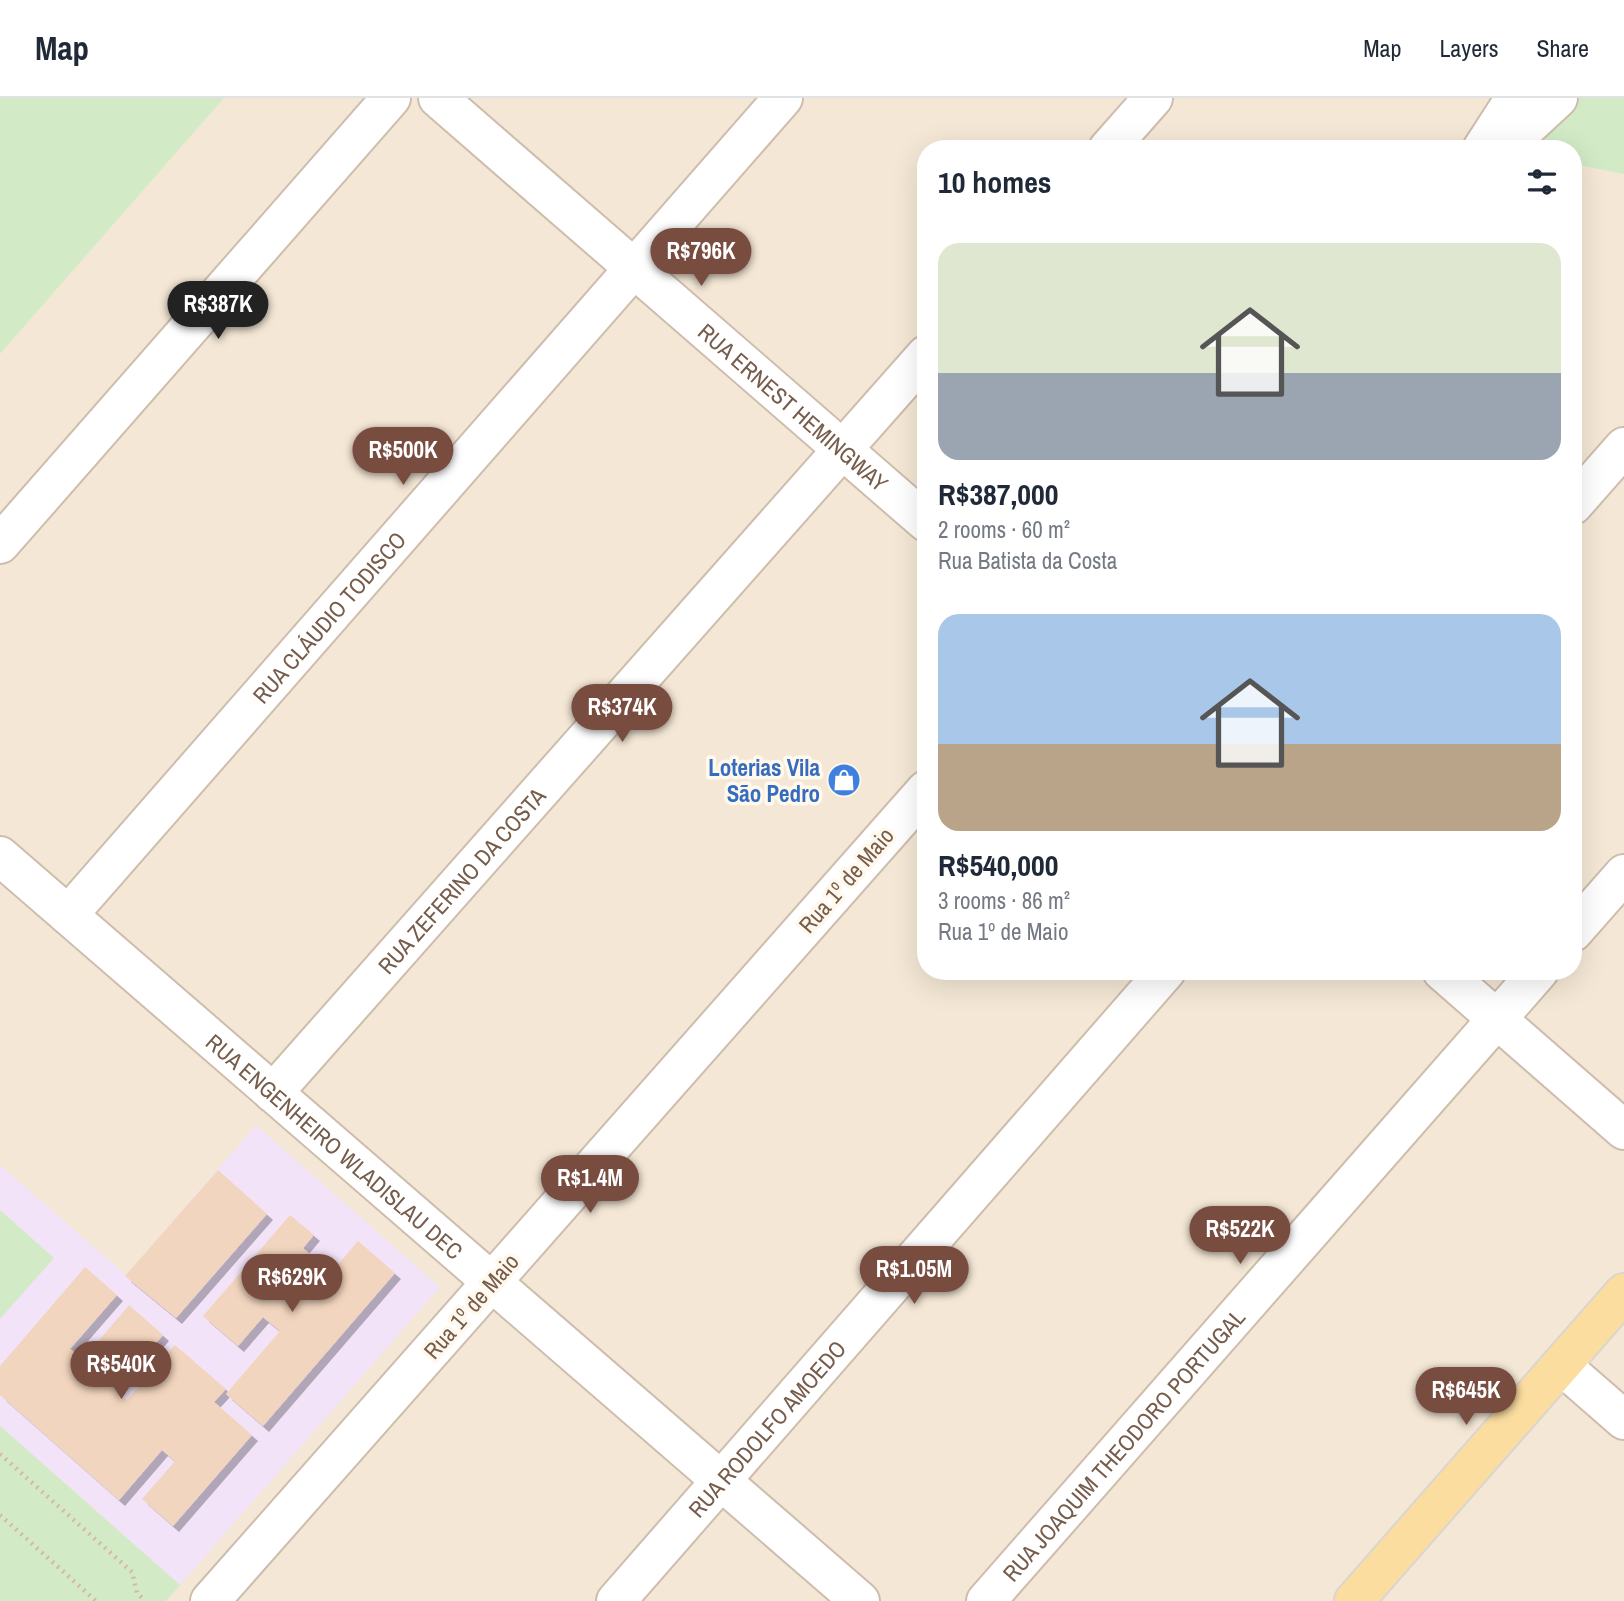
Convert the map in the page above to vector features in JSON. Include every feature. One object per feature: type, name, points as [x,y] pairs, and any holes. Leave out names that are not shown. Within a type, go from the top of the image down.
[{"type":"main road","points":[[1354,1601],[1624,1293]]},
{"type":"street","points":[[0,544],[391,98]]},
{"type":"street","name":"RUA ERNEST HEMINGWAY","points":[[438,98],[917,515]]},
{"type":"street","name":"RUA CLÁUDIO TODISCO","points":[[68,915],[783,98]]},
{"type":"street","points":[[1116,140],[1153,98]]},
{"type":"street","points":[[1488,140],[1515,98]]},
{"type":"street","points":[[1513,140],[1558,98]]},
{"type":"street","name":"RUA ZEFERINO DA COSTA","points":[[273,1093],[917,365]]},
{"type":"street","points":[[1582,495],[1624,447]]},
{"type":"street","name":"Rua 1º de Maio","points":[[211,1601],[917,800]]},
{"type":"street","name":"RUA ENGENHEIRO WLADISLAU DEC","points":[[0,856],[860,1601]]},
{"type":"street","points":[[1582,922],[1624,874]]},
{"type":"street","name":"RUA RODOLFO AMOEDO","points":[[616,1601],[1158,980]]},
{"type":"street","points":[[1452,980],[1624,1130]]},
{"type":"street","name":"RUA JOAQUIM THEODORO PORTUGAL","points":[[986,1601],[1531,980]]},
{"type":"street","points":[[1561,1365],[1624,1420]]},
{"type":"path","points":[[0,1454],[132,1572],[137,1593],[145,1601]]},
{"type":"path","points":[[0,1515],[96,1601]]},
{"type":"shaded area","points":[[224,98],[1624,98],[1624,1601],[0,1601],[0,354]]},
{"type":"shaded area","points":[[256,1125],[440,1287],[180,1585],[0,1426],[0,1165],[126,1275]]},
{"type":"green space","points":[[0,98],[224,98],[0,354]]},
{"type":"green space","points":[[1488,98],[1624,98],[1624,174],[1582,166],[1582,140],[1528,140],[1498,112]]},
{"type":"green space","points":[[0,1210],[54,1258],[0,1319]]},
{"type":"green space","points":[[0,1426],[180,1585],[166,1601],[0,1601]]},
{"type":"building","points":[[218,1170],[267,1214],[176,1318],[125,1276]]},
{"type":"building","points":[[290,1215],[314,1235],[303,1248],[316,1260],[292,1288],[307,1301],[358,1241],[395,1273],[263,1426],[226,1394],[280,1331],[263,1317],[238,1346],[203,1316]]},
{"type":"building","points":[[85,1267],[117,1295],[70,1349],[83,1359],[129,1305],[163,1335],[115,1390],[127,1400],[175,1345],[226,1389],[214,1402],[252,1435],[173,1526],[142,1499],[175,1461],[162,1450],[119,1500],[0,1395],[0,1366]]},
{"type":"place","name":"Loterias Vila São Pedro","points":[[844,780]]}]
